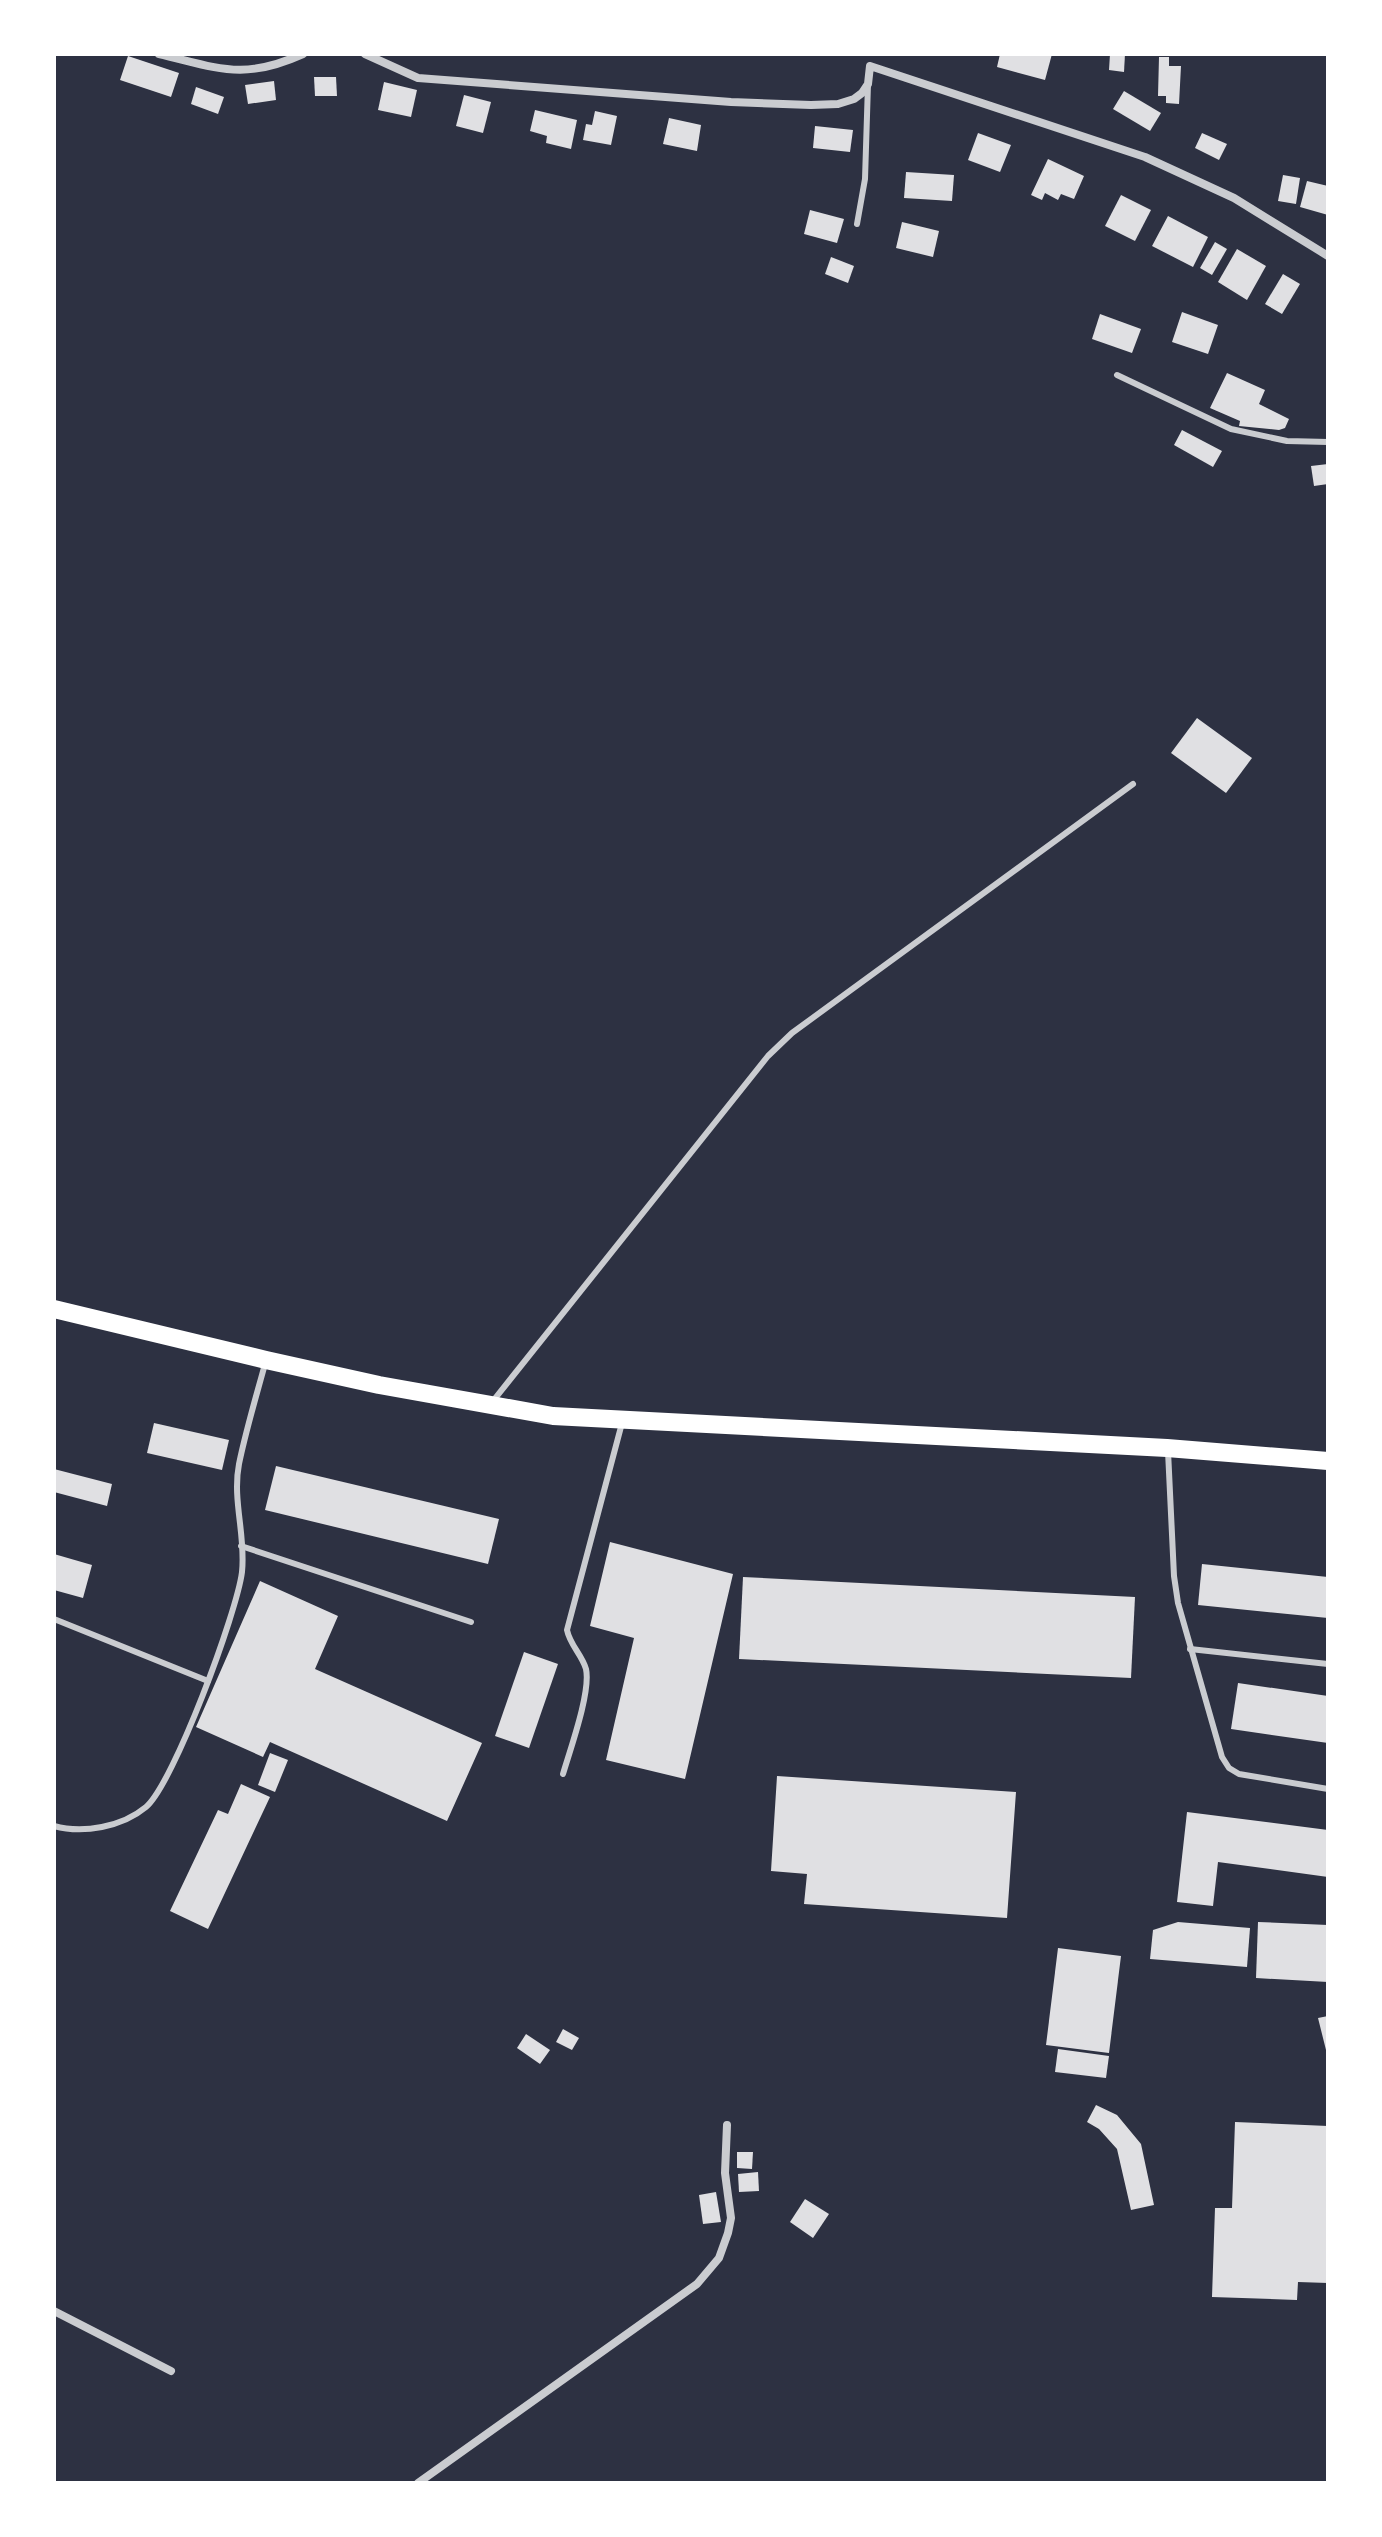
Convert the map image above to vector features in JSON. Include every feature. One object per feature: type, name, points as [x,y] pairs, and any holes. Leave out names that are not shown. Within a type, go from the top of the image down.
[{"type":"main road","points":[[54,1309],[379,1385],[553,1416],[1167,1448],[1328,1461]]},
{"type":"street","points":[[159,54],[239,71],[262,69],[303,54]]},
{"type":"street","points":[[365,54],[418,78],[731,102],[811,105],[838,104],[862,93],[868,84],[870,54]]},
{"type":"street","points":[[870,66],[1145,157],[1234,198],[1328,256]]},
{"type":"street","points":[[418,2483],[707,2275],[724,2247],[731,2218],[725,2173],[727,2125]]},
{"type":"street","points":[[54,2311],[171,2371]]},
{"type":"lane","points":[[857,224],[865,179],[868,84]]},
{"type":"lane","points":[[1117,375],[1231,429],[1287,441],[1328,442]]},
{"type":"lane","points":[[491,1404],[768,1056],[792,1033],[1133,784]]},
{"type":"lane","points":[[54,1826],[69,1830],[94,1829],[123,1820],[145,1807],[161,1788],[208,1681],[242,1572],[236,1495],[239,1464],[266,1360]]},
{"type":"lane","points":[[563,1774],[587,1678],[585,1666],[570,1642],[567,1630],[623,1420]]},
{"type":"lane","points":[[1167,1448],[1178,1603],[1222,1757],[1229,1768],[1239,1774],[1328,1789]]},
{"type":"lane","points":[[241,1546],[471,1622]]},
{"type":"lane","points":[[54,1619],[208,1681]]},
{"type":"lane","points":[[1190,1649],[1328,1664]]},
{"type":"building","points":[[1000,54],[1052,54],[1045,80],[997,67]]},
{"type":"building","points":[[1110,54],[1125,54],[1124,72],[1109,70]]},
{"type":"building","points":[[128,56],[179,73],[171,97],[120,80]]},
{"type":"building","points":[[1159,57],[1169,57],[1169,66],[1181,66],[1179,104],[1166,103],[1166,96],[1158,96]]},
{"type":"building","points":[[314,77],[336,77],[337,96],[315,96]]},
{"type":"building","points":[[274,81],[276,100],[248,104],[245,85]]},
{"type":"building","points":[[384,82],[417,90],[411,117],[378,110]]},
{"type":"building","points":[[196,87],[224,97],[218,114],[191,104]]},
{"type":"building","points":[[1124,91],[1161,113],[1150,131],[1113,109]]},
{"type":"building","points":[[464,95],[491,102],[483,133],[456,126]]},
{"type":"building","points":[[535,110],[577,120],[571,149],[546,143],[547,136],[530,131]]},
{"type":"building","points":[[595,111],[617,116],[611,145],[583,140],[586,124],[592,125]]},
{"type":"building","points":[[669,118],[701,125],[697,151],[663,144]]},
{"type":"building","points":[[815,126],[853,130],[850,152],[813,148]]},
{"type":"building","points":[[978,133],[1011,145],[1000,172],[968,160]]},
{"type":"building","points":[[1202,133],[1227,144],[1219,160],[1195,148]]},
{"type":"building","points":[[1048,159],[1084,176],[1074,199],[1061,194],[1058,200],[1045,193],[1042,200],[1031,195]]},
{"type":"building","points":[[906,172],[954,175],[952,201],[904,198]]},
{"type":"building","points":[[1283,175],[1300,178],[1296,204],[1278,201]]},
{"type":"building","points":[[1307,181],[1328,186],[1328,215],[1300,207]]},
{"type":"building","points":[[1121,195],[1151,210],[1135,241],[1105,226]]},
{"type":"building","points":[[810,210],[844,219],[837,243],[804,234]]},
{"type":"building","points":[[1168,216],[1208,237],[1193,267],[1152,246]]},
{"type":"building","points":[[902,222],[939,231],[933,257],[896,248]]},
{"type":"building","points":[[1215,242],[1227,249],[1212,275],[1200,268]]},
{"type":"building","points":[[1237,249],[1266,266],[1247,300],[1218,282]]},
{"type":"building","points":[[831,257],[854,266],[848,283],[825,274]]},
{"type":"building","points":[[1283,274],[1300,284],[1282,314],[1265,304]]},
{"type":"building","points":[[1182,312],[1218,325],[1208,354],[1172,342]]},
{"type":"building","points":[[1100,314],[1141,329],[1132,353],[1092,339]]},
{"type":"building","points":[[1227,373],[1265,390],[1259,404],[1289,419],[1285,428],[1239,426],[1240,421],[1210,408]]},
{"type":"building","points":[[1182,430],[1222,451],[1213,467],[1174,445]]},
{"type":"building","points":[[1328,464],[1328,484],[1314,486],[1311,466]]},
{"type":"building","points":[[1197,718],[1252,758],[1226,793],[1171,753]]},
{"type":"building","points":[[154,1423],[229,1440],[222,1470],[147,1453]]},
{"type":"building","points":[[276,1466],[499,1519],[488,1564],[265,1510]]},
{"type":"building","points":[[54,1469],[112,1484],[107,1506],[54,1492]]},
{"type":"building","points":[[610,1542],[733,1574],[685,1779],[606,1760],[634,1638],[590,1626]]},
{"type":"building","points":[[54,1554],[92,1565],[83,1598],[54,1590]]},
{"type":"building","points":[[1202,1564],[1328,1577],[1328,1618],[1198,1605]]},
{"type":"building","points":[[743,1577],[1135,1597],[1131,1678],[739,1659]]},
{"type":"building","points":[[260,1581],[338,1616],[315,1669],[482,1743],[447,1821],[270,1742],[263,1757],[196,1727]]},
{"type":"building","points":[[524,1652],[558,1664],[529,1748],[495,1736]]},
{"type":"building","points":[[1238,1683],[1328,1696],[1328,1743],[1231,1729]]},
{"type":"building","points":[[270,1753],[288,1760],[275,1792],[258,1785]]},
{"type":"building","points":[[777,1776],[1016,1792],[1007,1918],[804,1904],[807,1874],[771,1871]]},
{"type":"building","points":[[241,1784],[270,1797],[208,1929],[170,1911],[218,1810],[228,1814]]},
{"type":"building","points":[[1187,1812],[1328,1830],[1328,1877],[1218,1862],[1213,1906],[1177,1902]]},
{"type":"building","points":[[1178,1922],[1250,1928],[1247,1967],[1150,1959],[1153,1930]]},
{"type":"building","points":[[1258,1922],[1328,1925],[1328,1982],[1256,1978]]},
{"type":"building","points":[[1058,1948],[1121,1956],[1109,2053],[1046,2045]]},
{"type":"building","points":[[1328,2016],[1328,2054],[1327,2054],[1318,2018]]},
{"type":"building","points":[[563,2029],[579,2038],[572,2050],[556,2042]]},
{"type":"building","points":[[526,2034],[550,2050],[540,2064],[517,2048]]},
{"type":"building","points":[[1058,2049],[1109,2056],[1106,2078],[1055,2072]]},
{"type":"building","points":[[1096,2105],[1117,2115],[1141,2144],[1154,2205],[1131,2210],[1117,2149],[1099,2129],[1087,2122]]},
{"type":"building","points":[[1235,2122],[1328,2126],[1328,2283],[1298,2282],[1297,2300],[1212,2297],[1215,2208],[1232,2208]]},
{"type":"building","points":[[737,2152],[753,2152],[752,2169],[737,2168]]},
{"type":"building","points":[[758,2172],[759,2191],[739,2192],[738,2174]]},
{"type":"building","points":[[716,2192],[721,2222],[703,2224],[699,2195]]},
{"type":"building","points":[[805,2199],[829,2214],[813,2238],[790,2222]]}]
